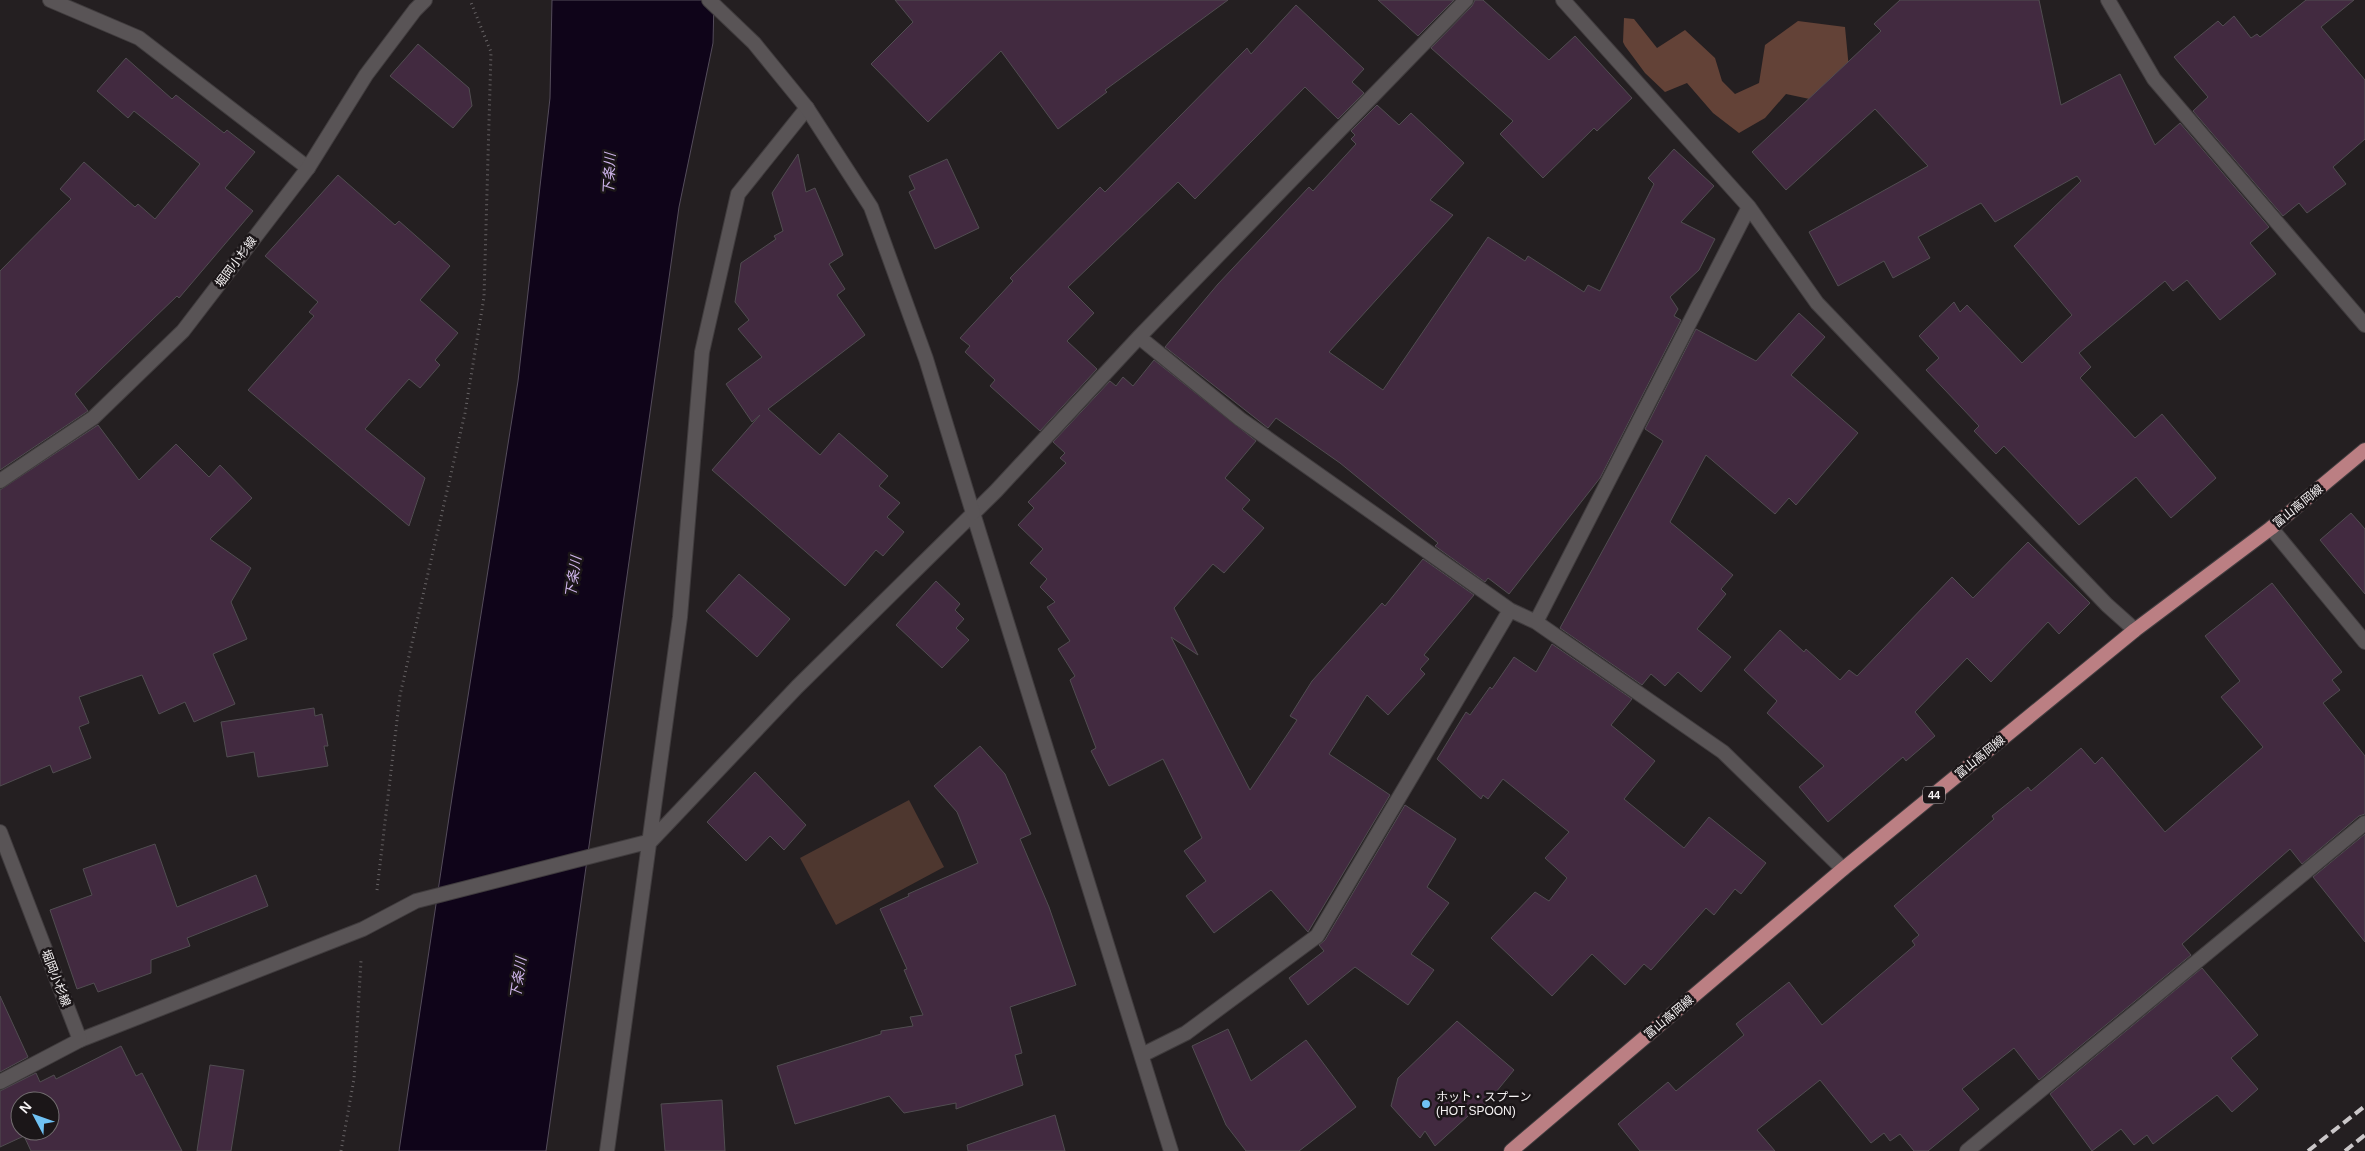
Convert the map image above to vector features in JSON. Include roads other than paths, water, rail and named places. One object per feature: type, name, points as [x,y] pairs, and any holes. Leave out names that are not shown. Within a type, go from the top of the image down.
[{"type":"main road","name":"富山高岡線","points":[[1511,1151],[1844,869],[2135,630],[2271,528],[2365,450]]},
{"type":"street","points":[[50,0],[139,38],[308,168]]},
{"type":"street","name":"堀岡小杉線","points":[[0,481],[93,418],[183,331],[308,168],[366,75],[415,10],[425,0]]},
{"type":"street","points":[[709,0],[754,43],[807,108],[871,207],[926,359],[1171,1151]]},
{"type":"street","points":[[0,1082],[80,1040],[369,926],[416,901],[651,841],[797,688],[973,513],[1138,337],[1466,0]]},
{"type":"street","points":[[1563,0],[1749,207],[1817,303],[2107,606],[2135,630]]},
{"type":"street","points":[[2108,0],[2154,79],[2365,325]]},
{"type":"street","points":[[607,1151],[651,841],[680,617],[702,352],[738,194],[807,108]]},
{"type":"street","points":[[1536,622],[1749,207]]},
{"type":"street","points":[[1138,337],[1240,419],[1510,610],[1536,622],[1723,752],[1844,869]]},
{"type":"street","points":[[2271,528],[2365,642]]},
{"type":"street","points":[[1142,1055],[1186,1033],[1317,936],[1510,610]]},
{"type":"street","points":[[1967,1151],[2365,823]]},
{"type":"street","name":"堀岡小杉線","points":[[0,832],[80,1040]]},
{"type":"water","name":"下条川","points":[[552,0],[714,0],[713,43],[679,207],[546,1151],[399,1151],[453,791],[518,381],[550,98]]},
{"type":"railway","points":[[2308,1151],[2365,1106]]},
{"type":"railway","points":[[2345,1151],[2365,1135]]},
{"type":"place","name":"ホット・スプーン (HOT SPOON)","points":[[1426,1104]]}]
